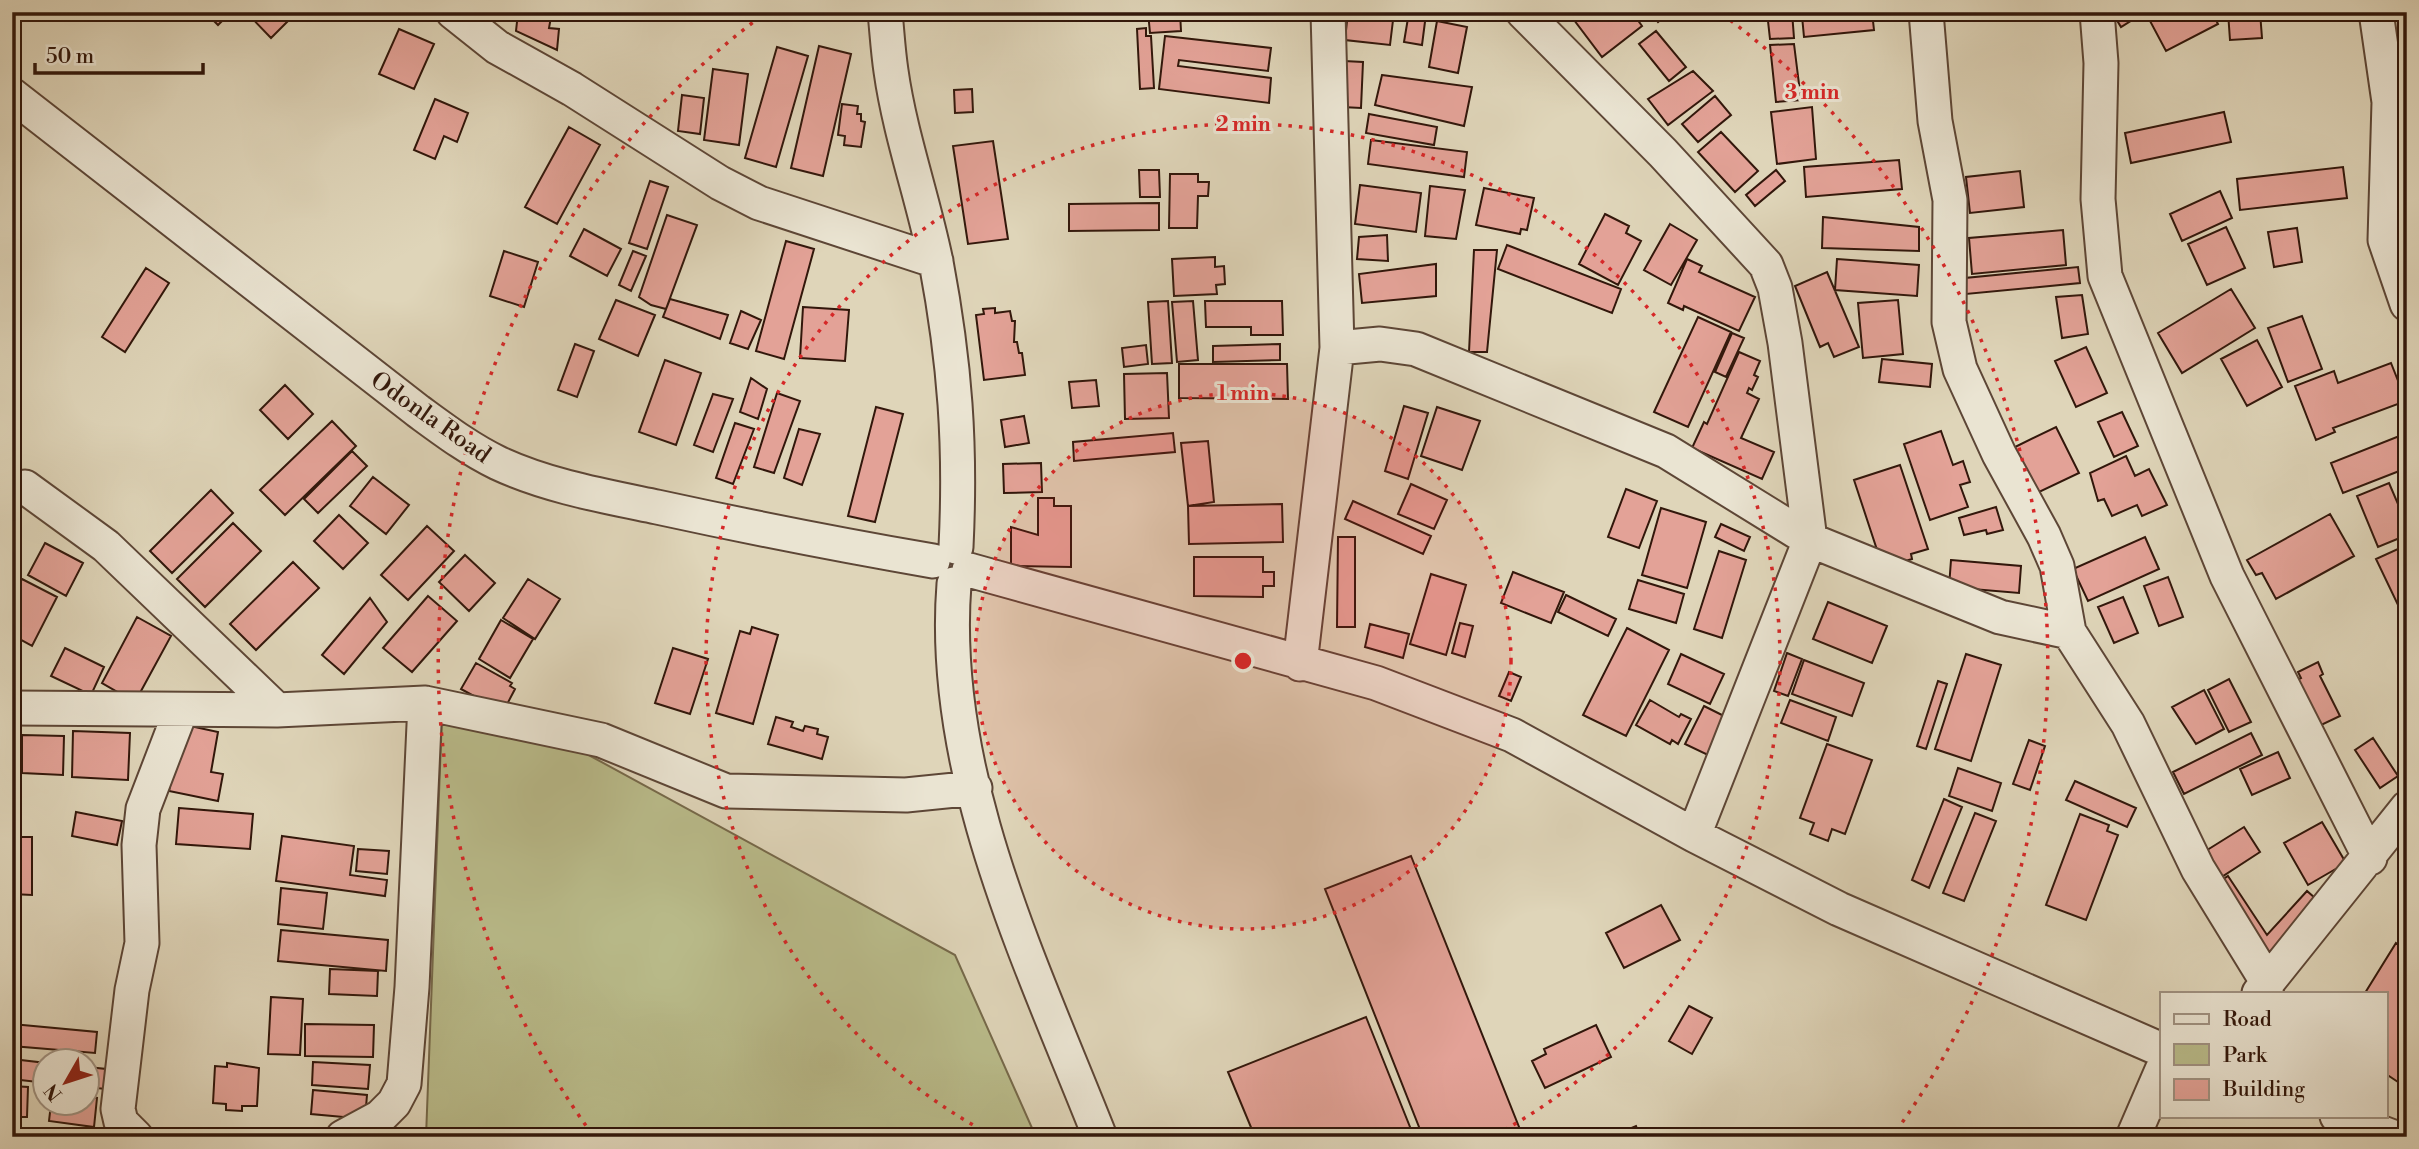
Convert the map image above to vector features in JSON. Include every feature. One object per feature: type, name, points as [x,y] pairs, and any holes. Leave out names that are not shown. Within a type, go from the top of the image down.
[{"type":"street","points":[[453,12],[497,47],[572,89],[720,183],[759,203],[936,261]]},
{"type":"street","points":[[885,12],[891,72],[936,261],[958,409],[960,465],[951,621],[959,704],[975,788],[1006,898],[1100,1137]]},
{"type":"street","points":[[1300,664],[1337,348],[1328,12]]},
{"type":"street","points":[[1523,12],[1663,153],[1766,265],[1775,288],[1786,343],[1810,540],[1694,835]]},
{"type":"street","points":[[1926,12],[1935,121],[1950,200],[1949,322],[1960,369],[1999,454],[2044,536],[2057,566],[2069,632],[2128,724],[2198,869],[2263,988],[2370,858],[2407,808]]},
{"type":"street","points":[[2097,12],[2101,63],[2098,199],[2105,276],[2227,576],[2370,858]]},
{"type":"street","points":[[2376,12],[2398,97],[2385,240],[2407,304]]},
{"type":"street","name":"Odonla Road","points":[[12,96],[407,403],[462,443],[499,463],[546,481],[625,500],[788,536],[953,566],[1376,683],[1512,736],[1694,835],[1839,909],[2160,1049]]},
{"type":"street","points":[[1337,348],[1380,344],[1416,349],[1666,451],[1810,540],[2000,617],[2069,632]]},
{"type":"street","points":[[25,487],[106,546],[277,710]]},
{"type":"street","points":[[12,708],[277,710],[425,703],[601,740],[726,791],[906,795],[975,788]]},
{"type":"street","points":[[343,1137],[380,1117],[394,1103],[404,1084],[412,987],[425,703]]},
{"type":"street","points":[[136,1137],[121,1122],[118,1109],[132,990],[142,943],[143,809],[181,710]]},
{"type":"street","points":[[2133,1137],[2160,1075]]},
{"type":"street","points":[[2342,1118],[2393,1137]]},
{"type":"green space","points":[[442,715],[585,753],[955,955],[1036,1137],[426,1137]]},
{"type":"building","points":[[205,12],[231,12],[218,25]]},
{"type":"building","points":[[246,12],[297,12],[271,38]]},
{"type":"building","points":[[1148,12],[1180,12],[1181,31],[1150,33]]},
{"type":"building","points":[[1348,12],[1394,12],[1390,45],[1345,40]]},
{"type":"building","points":[[1409,12],[1426,14],[1422,45],[1404,42]]},
{"type":"building","points":[[1568,12],[1632,12],[1642,26],[1602,57]]},
{"type":"building","points":[[1650,12],[1670,12],[1658,22]]},
{"type":"building","points":[[1767,12],[1792,12],[1794,38],[1770,39]]},
{"type":"building","points":[[1872,12],[1874,30],[1804,37],[1802,16]]},
{"type":"building","points":[[2112,12],[2145,12],[2121,27]]},
{"type":"building","points":[[2166,12],[2212,12],[2218,24],[2166,51],[2150,21]]},
{"type":"building","points":[[2228,12],[2260,12],[2262,38],[2230,40]]},
{"type":"building","points":[[518,13],[551,17],[549,28],[559,29],[557,50],[516,31]]},
{"type":"building","points":[[1437,21],[1467,27],[1458,73],[1429,67]]},
{"type":"building","points":[[1146,28],[1146,36],[1151,36],[1154,88],[1140,89],[1137,29]]},
{"type":"building","points":[[399,29],[434,44],[414,89],[379,74]]},
{"type":"building","points":[[1656,31],[1686,67],[1669,81],[1639,44]]},
{"type":"building","points":[[1165,36],[1271,48],[1268,71],[1179,60],[1178,66],[1271,78],[1269,103],[1159,89]]},
{"type":"building","points":[[1794,44],[1801,100],[1776,102],[1770,45]]},
{"type":"building","points":[[819,46],[851,54],[823,176],[791,168]]},
{"type":"building","points":[[777,47],[808,56],[776,167],[745,158]]},
{"type":"building","points":[[1344,61],[1363,62],[1361,108],[1342,107]]},
{"type":"building","points":[[713,69],[748,74],[739,145],[704,140]]},
{"type":"building","points":[[1693,71],[1713,91],[1668,125],[1648,99]]},
{"type":"building","points":[[1382,75],[1472,87],[1464,126],[1375,105]]},
{"type":"building","points":[[972,89],[973,112],[955,113],[954,90]]},
{"type":"building","points":[[682,95],[704,98],[700,134],[678,131]]},
{"type":"building","points":[[1715,96],[1731,115],[1698,142],[1682,124]]},
{"type":"building","points":[[435,99],[468,113],[457,142],[444,136],[435,159],[414,150]]},
{"type":"building","points":[[842,104],[858,106],[857,114],[861,114],[861,121],[865,122],[861,147],[844,145],[845,136],[838,135]]},
{"type":"building","points":[[1812,107],[1816,159],[1777,164],[1771,112]]},
{"type":"building","points":[[2224,112],[2231,142],[2131,163],[2125,133]]},
{"type":"building","points":[[1369,114],[1437,127],[1434,145],[1366,133]]},
{"type":"building","points":[[569,127],[600,145],[557,224],[525,207]]},
{"type":"building","points":[[1721,132],[1758,171],[1735,192],[1698,152]]},
{"type":"building","points":[[1371,140],[1467,152],[1464,177],[1368,164]]},
{"type":"building","points":[[993,141],[1008,239],[968,244],[953,146]]},
{"type":"building","points":[[1899,160],[1902,189],[1806,197],[1804,167]]},
{"type":"building","points":[[2343,167],[2347,198],[2240,210],[2237,179]]},
{"type":"building","points":[[1139,170],[1159,170],[1160,197],[1140,197]]},
{"type":"building","points":[[1776,170],[1785,181],[1755,206],[1746,195]]},
{"type":"building","points":[[2020,171],[2024,207],[1970,213],[1966,177]]},
{"type":"building","points":[[1170,174],[1198,174],[1198,182],[1209,182],[1208,196],[1198,196],[1197,228],[1169,228]]},
{"type":"building","points":[[650,181],[668,187],[647,249],[629,243]]},
{"type":"building","points":[[1360,185],[1421,193],[1416,232],[1355,224]]},
{"type":"building","points":[[1430,186],[1465,190],[1456,239],[1425,236]]},
{"type":"building","points":[[1484,188],[1534,198],[1527,230],[1521,229],[1520,234],[1476,225]]},
{"type":"building","points":[[2220,191],[2232,218],[2182,241],[2170,214]]},
{"type":"building","points":[[1159,203],[1159,230],[1069,231],[1069,204]]},
{"type":"building","points":[[1605,214],[1629,226],[1626,233],[1641,241],[1618,285],[1579,264]]},
{"type":"building","points":[[667,215],[697,225],[666,309],[651,305],[639,297]]},
{"type":"building","points":[[1823,217],[1919,227],[1919,251],[1822,248]]},
{"type":"building","points":[[1670,224],[1697,240],[1671,285],[1644,270]]},
{"type":"building","points":[[2226,227],[2245,268],[2207,285],[2188,244]]},
{"type":"building","points":[[2297,228],[2302,262],[2274,267],[2268,232]]},
{"type":"building","points":[[584,229],[621,249],[607,276],[570,256]]},
{"type":"building","points":[[2063,230],[2066,265],[1972,274],[1969,238]]},
{"type":"building","points":[[2407,230],[2407,262],[2392,237]]},
{"type":"building","points":[[1387,235],[1388,261],[1357,259],[1359,237]]},
{"type":"building","points":[[786,241],[814,249],[784,359],[756,351]]},
{"type":"building","points":[[1507,245],[1621,289],[1612,313],[1498,269]]},
{"type":"building","points":[[1474,250],[1497,250],[1487,352],[1469,352]]},
{"type":"building","points":[[504,251],[538,262],[524,307],[490,296]]},
{"type":"building","points":[[633,251],[646,256],[631,291],[619,285]]},
{"type":"building","points":[[1215,257],[1215,267],[1224,266],[1225,284],[1216,285],[1217,294],[1174,296],[1172,259]]},
{"type":"building","points":[[1687,259],[1702,266],[1699,272],[1755,297],[1739,331],[1684,306],[1683,310],[1668,303]]},
{"type":"building","points":[[1837,259],[1919,265],[1917,296],[1835,290]]},
{"type":"building","points":[[1436,264],[1436,296],[1362,303],[1359,274]]},
{"type":"building","points":[[2078,267],[2080,283],[1966,294],[1965,278]]},
{"type":"building","points":[[146,268],[169,283],[125,352],[102,337]]},
{"type":"building","points":[[1827,272],[1859,347],[1834,357],[1828,343],[1820,347],[1795,286]]},
{"type":"building","points":[[2231,289],[2255,328],[2182,373],[2158,333]]},
{"type":"building","points":[[2082,295],[2088,334],[2062,338],[2056,297]]},
{"type":"building","points":[[670,299],[728,315],[720,339],[663,317]]},
{"type":"building","points":[[616,300],[655,315],[638,356],[599,339]]},
{"type":"building","points":[[1898,300],[1903,354],[1863,358],[1858,303]]},
{"type":"building","points":[[1168,301],[1172,363],[1152,364],[1148,302]]},
{"type":"building","points":[[1193,301],[1198,360],[1177,362],[1172,302]]},
{"type":"building","points":[[1205,301],[1282,301],[1283,335],[1251,335],[1251,327],[1206,327]]},
{"type":"building","points":[[803,307],[849,310],[845,361],[800,358]]},
{"type":"building","points":[[995,308],[995,313],[1010,311],[1012,321],[1015,321],[1014,342],[1017,342],[1019,353],[1022,353],[1025,375],[984,380],[976,315],[984,314],[983,309]]},
{"type":"building","points":[[741,311],[761,320],[748,349],[730,343]]},
{"type":"building","points":[[2302,316],[2322,369],[2288,382],[2268,328]]},
{"type":"building","points":[[1698,317],[1731,332],[1688,427],[1654,412]]},
{"type":"building","points":[[1732,333],[1744,338],[1726,377],[1715,372]]},
{"type":"building","points":[[2257,340],[2282,387],[2247,406],[2221,359]]},
{"type":"building","points":[[575,344],[594,351],[577,397],[558,390]]},
{"type":"building","points":[[1280,344],[1280,360],[1213,362],[1213,346]]},
{"type":"building","points":[[1146,345],[1148,364],[1124,367],[1122,348]]},
{"type":"building","points":[[2086,347],[2107,393],[2076,407],[2055,361]]},
{"type":"building","points":[[1739,352],[1760,361],[1754,375],[1758,377],[1752,390],[1749,388],[1747,393],[1759,399],[1741,438],[1774,452],[1762,479],[1692,448],[1704,422],[1707,424]]},
{"type":"building","points":[[1882,359],[1932,364],[1930,387],[1879,382]]},
{"type":"building","points":[[665,360],[701,373],[676,445],[639,432]]},
{"type":"building","points":[[2391,363],[2406,401],[2333,428],[2335,432],[2316,440],[2295,386],[2334,371],[2338,383]]},
{"type":"building","points":[[1179,364],[1287,364],[1288,399],[1179,398]]},
{"type":"building","points":[[1167,373],[1169,418],[1125,419],[1124,374]]},
{"type":"building","points":[[751,378],[767,389],[758,419],[740,412]]},
{"type":"building","points":[[1096,380],[1099,406],[1072,408],[1069,382]]},
{"type":"building","points":[[285,385],[313,414],[288,439],[260,410]]},
{"type":"building","points":[[777,393],[800,401],[774,473],[754,467]]},
{"type":"building","points":[[713,394],[733,399],[713,452],[694,445]]},
{"type":"building","points":[[1404,406],[1428,413],[1408,479],[1385,471]]},
{"type":"building","points":[[876,407],[903,414],[875,522],[848,516]]},
{"type":"building","points":[[1437,407],[1480,421],[1462,470],[1421,456]]},
{"type":"building","points":[[2122,412],[2138,446],[2114,457],[2098,422]]},
{"type":"building","points":[[1024,416],[1029,443],[1005,447],[1001,420]]},
{"type":"building","points":[[332,421],[356,446],[285,515],[260,490]]},
{"type":"building","points":[[735,423],[754,429],[733,484],[716,478]]},
{"type":"building","points":[[2056,427],[2079,473],[2037,493],[2015,447]]},
{"type":"building","points":[[799,429],[820,434],[802,485],[784,478]]},
{"type":"building","points":[[1941,431],[1953,465],[1963,461],[1970,482],[1960,485],[1968,507],[1930,520],[1904,444]]},
{"type":"building","points":[[1173,433],[1175,452],[1074,461],[1073,442]]},
{"type":"building","points":[[2407,433],[2407,468],[2343,493],[2331,463]]},
{"type":"building","points":[[1208,441],[1214,502],[1188,506],[1181,443]]},
{"type":"building","points":[[352,451],[367,466],[318,513],[304,499]]},
{"type":"building","points":[[2126,456],[2135,476],[2149,469],[2167,505],[2142,516],[2137,505],[2112,516],[2104,499],[2098,501],[2090,473]]},
{"type":"building","points":[[1041,463],[1042,492],[1004,493],[1003,464]]},
{"type":"building","points":[[1900,465],[1928,549],[1911,554],[1912,559],[1883,568],[1854,480]]},
{"type":"building","points":[[373,477],[409,505],[386,534],[350,506]]},
{"type":"building","points":[[2389,483],[2407,525],[2407,535],[2378,547],[2357,496]]},
{"type":"building","points":[[1411,484],[1447,500],[1434,529],[1398,514]]},
{"type":"building","points":[[1626,489],[1657,501],[1639,548],[1608,537]]},
{"type":"building","points":[[211,490],[233,513],[172,573],[150,551]]},
{"type":"building","points":[[1038,498],[1054,498],[1054,506],[1071,506],[1071,567],[1011,566],[1011,527],[1038,535]]},
{"type":"building","points":[[1353,501],[1431,536],[1423,554],[1345,519]]},
{"type":"building","points":[[1282,504],[1283,542],[1189,544],[1188,506]]},
{"type":"building","points":[[1996,507],[2003,530],[1987,534],[1986,530],[1964,535],[1959,518]]},
{"type":"building","points":[[1661,508],[1706,522],[1687,588],[1642,575]]},
{"type":"building","points":[[2330,514],[2354,556],[2276,599],[2262,573],[2256,575],[2247,560]]},
{"type":"building","points":[[339,515],[368,543],[343,569],[314,541]]},
{"type":"building","points":[[233,523],[261,551],[205,607],[177,579]]},
{"type":"building","points":[[1721,524],[1750,537],[1744,551],[1715,537]]},
{"type":"building","points":[[427,526],[454,551],[408,600],[381,575]]},
{"type":"building","points":[[1338,537],[1355,537],[1355,627],[1337,627]]},
{"type":"building","points":[[2145,537],[2159,569],[2088,601],[2073,569]]},
{"type":"building","points":[[45,543],[83,563],[66,596],[28,575]]},
{"type":"building","points":[[2400,548],[2407,563],[2407,601],[2398,605],[2376,559]]},
{"type":"building","points":[[1719,551],[1746,560],[1722,638],[1694,629]]},
{"type":"building","points":[[465,555],[495,583],[469,611],[439,582]]},
{"type":"building","points":[[1194,557],[1263,557],[1263,572],[1274,572],[1274,586],[1263,586],[1263,597],[1194,596]]},
{"type":"building","points":[[1951,560],[2021,566],[2019,593],[1949,587]]},
{"type":"building","points":[[293,562],[319,588],[256,650],[230,624]]},
{"type":"building","points":[[1513,572],[1564,592],[1551,623],[1501,603]]},
{"type":"building","points":[[1431,574],[1466,585],[1446,655],[1410,644]]},
{"type":"building","points":[[2168,577],[2183,617],[2159,626],[2144,586]]},
{"type":"building","points":[[22,579],[57,597],[32,646],[12,635],[12,597]]},
{"type":"building","points":[[528,579],[560,599],[535,639],[503,618]]},
{"type":"building","points":[[1638,580],[1684,594],[1676,623],[1629,609]]},
{"type":"building","points":[[1566,595],[1616,619],[1608,636],[1558,612]]},
{"type":"building","points":[[428,596],[457,621],[412,672],[383,648]]},
{"type":"building","points":[[2123,597],[2138,633],[2114,643],[2098,607]]},
{"type":"building","points":[[370,598],[387,622],[344,674],[322,655]]},
{"type":"building","points":[[1828,602],[1887,626],[1872,663],[1813,639]]},
{"type":"building","points":[[137,617],[171,636],[135,702],[102,683]]},
{"type":"building","points":[[501,620],[533,639],[510,678],[479,659]]},
{"type":"building","points":[[1460,623],[1473,626],[1465,657],[1452,653]]},
{"type":"building","points":[[1370,624],[1409,634],[1403,658],[1365,647]]},
{"type":"building","points":[[752,627],[778,635],[753,724],[716,713],[740,631],[750,634]]},
{"type":"building","points":[[1627,628],[1669,650],[1626,736],[1583,715]]},
{"type":"building","points":[[65,648],[104,667],[91,695],[51,676]]},
{"type":"building","points":[[673,648],[708,659],[690,714],[655,703]]},
{"type":"building","points":[[1787,653],[1802,659],[1788,696],[1774,691]]},
{"type":"building","points":[[1681,654],[1724,674],[1710,704],[1668,684]]},
{"type":"building","points":[[1966,654],[2001,665],[1971,761],[1935,749]]},
{"type":"building","points":[[1804,660],[1864,683],[1852,716],[1792,694]]},
{"type":"building","points":[[2318,662],[2323,674],[2320,676],[2340,716],[2317,727],[2295,681],[2301,678],[2298,672]]},
{"type":"building","points":[[476,663],[512,683],[510,686],[515,689],[503,712],[461,689]]},
{"type":"building","points":[[1509,672],[1521,677],[1511,701],[1499,696]]},
{"type":"building","points":[[2229,679],[2251,722],[2229,732],[2208,690]]},
{"type":"building","points":[[1938,681],[1947,684],[1926,749],[1917,746]]},
{"type":"building","points":[[2204,690],[2224,729],[2196,744],[2172,707]]},
{"type":"building","points":[[1650,700],[1679,717],[1681,714],[1691,719],[1678,744],[1672,740],[1670,744],[1636,725]]},
{"type":"building","points":[[1790,700],[1836,717],[1828,741],[1781,723]]},
{"type":"building","points":[[1704,706],[1728,718],[1710,756],[1685,744]]},
{"type":"building","points":[[776,717],[793,722],[791,727],[803,731],[805,726],[818,729],[817,734],[828,737],[822,759],[768,744]]},
{"type":"building","points":[[181,724],[218,732],[211,772],[223,774],[218,801],[169,791]]},
{"type":"building","points":[[73,731],[130,733],[128,780],[72,777]]},
{"type":"building","points":[[2251,733],[2262,755],[2184,794],[2173,772]]},
{"type":"building","points":[[22,735],[64,736],[63,775],[22,773]]},
{"type":"building","points":[[2373,738],[2398,776],[2380,788],[2355,750]]},
{"type":"building","points":[[2029,740],[2045,746],[2030,790],[2013,784]]},
{"type":"building","points":[[1827,744],[1872,760],[1845,834],[1832,829],[1828,841],[1810,834],[1814,823],[1800,818]]},
{"type":"building","points":[[2278,752],[2290,778],[2252,795],[2240,769]]},
{"type":"building","points":[[1958,768],[2001,783],[1992,811],[1949,796]]},
{"type":"building","points":[[2075,781],[2136,808],[2127,827],[2066,800]]},
{"type":"building","points":[[1944,799],[1962,807],[1929,888],[1912,880]]},
{"type":"building","points":[[179,808],[253,814],[250,849],[176,844]]},
{"type":"building","points":[[76,812],[122,821],[117,845],[72,836]]},
{"type":"building","points":[[1975,813],[1996,821],[1964,901],[1943,893]]},
{"type":"building","points":[[2080,814],[2109,825],[2107,831],[2118,835],[2086,920],[2046,905]]},
{"type":"building","points":[[2322,822],[2346,863],[2308,885],[2284,843]]},
{"type":"building","points":[[2244,827],[2260,852],[2220,878],[2204,852]]},
{"type":"building","points":[[282,836],[354,846],[350,875],[387,880],[385,896],[276,881]]},
{"type":"building","points":[[12,837],[32,837],[32,895],[12,894]]},
{"type":"building","points":[[358,849],[389,851],[387,874],[356,871]]},
{"type":"building","points":[[1411,856],[1523,1137],[1423,1137],[1325,889]]},
{"type":"building","points":[[2228,876],[2267,935],[2307,891],[2324,906],[2265,958],[2213,886]]},
{"type":"building","points":[[281,888],[327,893],[323,929],[278,924]]},
{"type":"building","points":[[1661,905],[1680,940],[1624,968],[1606,933]]},
{"type":"building","points":[[2407,910],[2407,927],[2400,923]]},
{"type":"building","points":[[281,930],[388,940],[386,971],[278,961]]},
{"type":"building","points":[[2396,943],[2407,950],[2407,1088],[2388,1075],[2388,992],[2366,992]]},
{"type":"building","points":[[330,969],[378,971],[377,996],[329,994]]},
{"type":"building","points":[[271,997],[303,999],[300,1055],[268,1054]]},
{"type":"building","points":[[1689,1006],[1712,1018],[1692,1054],[1669,1041]]},
{"type":"building","points":[[1366,1017],[1414,1137],[1255,1137],[1228,1072]]},
{"type":"building","points":[[12,1024],[97,1032],[95,1048],[12,1046]]},
{"type":"building","points":[[305,1024],[374,1025],[373,1057],[305,1056]]},
{"type":"building","points":[[1596,1025],[1611,1057],[1545,1088],[1532,1061],[1546,1054],[1544,1049]]},
{"type":"building","points":[[12,1059],[32,1061],[32,1081],[12,1079]]},
{"type":"building","points":[[313,1062],[370,1065],[368,1089],[312,1085]]},
{"type":"building","points":[[227,1063],[259,1068],[257,1106],[242,1106],[242,1111],[226,1110],[226,1104],[213,1103],[215,1066],[227,1067]]},
{"type":"building","points":[[102,1069],[106,1069],[105,1089],[102,1089]]},
{"type":"building","points":[[12,1086],[28,1087],[27,1117],[12,1117]]},
{"type":"building","points":[[313,1090],[367,1095],[365,1119],[311,1114]]},
{"type":"building","points":[[49,1118],[95,1118],[94,1127],[49,1121]]},
{"type":"building","points":[[1636,1126],[1640,1137],[1610,1137]]}]
